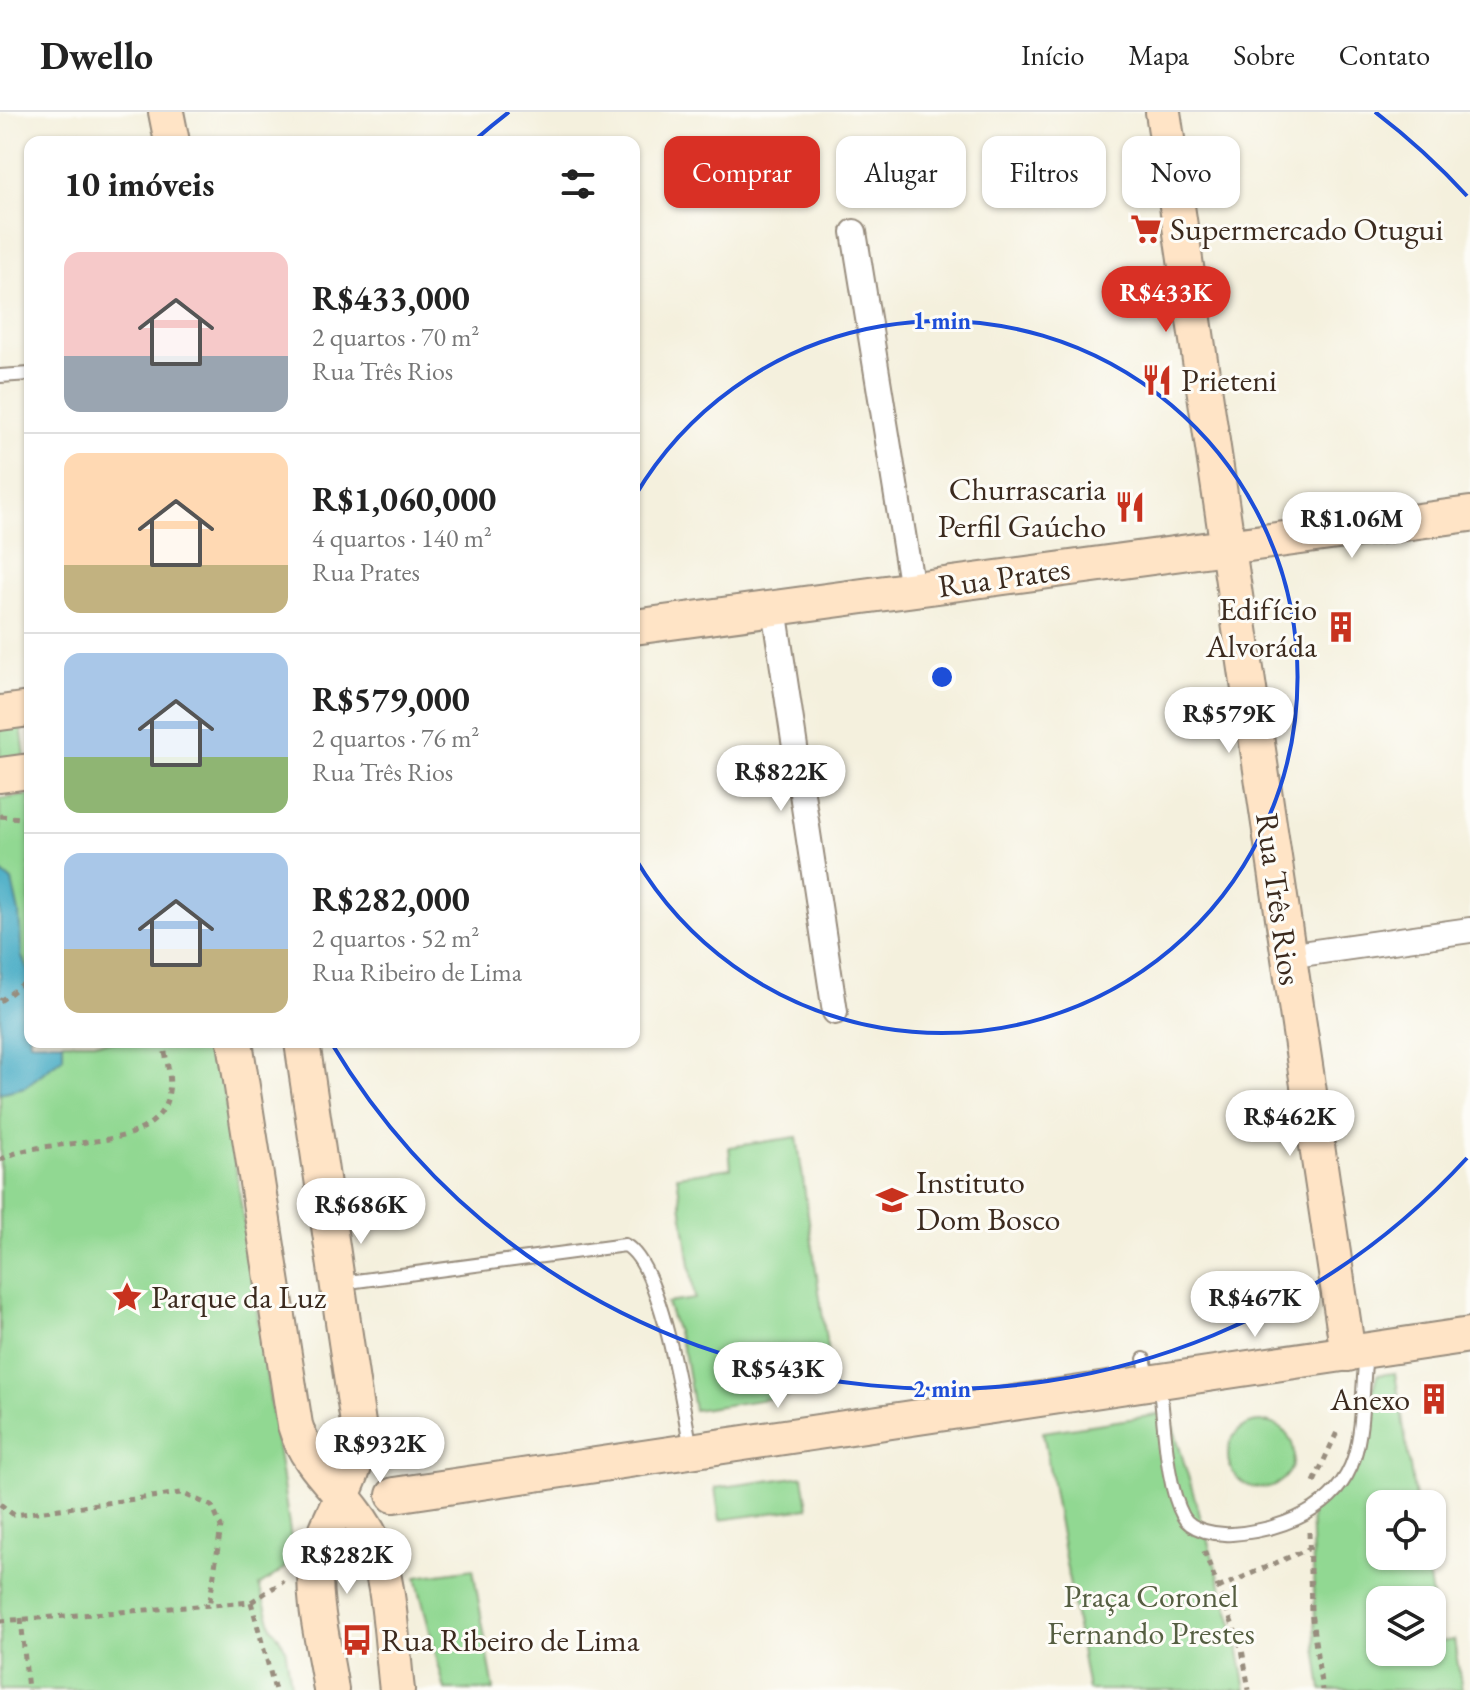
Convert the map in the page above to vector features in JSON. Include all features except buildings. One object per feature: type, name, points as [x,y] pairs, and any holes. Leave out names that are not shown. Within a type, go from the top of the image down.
[{"type":"street","points":[[166,112],[171,136]]},
{"type":"street","name":"Rua Três Rios","points":[[1163,112],[1287,956],[1357,1352]]},
{"type":"street","points":[[854,232],[912,589]]},
{"type":"street","name":"Rua Prates","points":[[640,626],[1470,514]]},
{"type":"street","points":[[774,608],[835,1012]]},
{"type":"street","points":[[0,713],[24,710]]},
{"type":"street","points":[[0,775],[24,772]]},
{"type":"street","points":[[1287,956],[1470,930]]},
{"type":"street","points":[[236,1048],[295,1425],[304,1452],[370,1534],[380,1559],[397,1690]]},
{"type":"street","points":[[303,1048],[358,1418],[359,1452],[317,1560],[316,1581],[331,1690]]},
{"type":"street","points":[[394,1495],[691,1452],[1156,1377],[1470,1335]]},
{"type":"street","points":[[359,1452],[394,1495]]},
{"type":"street","points":[[380,1559],[394,1495]]},
{"type":"lane","points":[[0,376],[24,374]]},
{"type":"lane","points":[[337,1283],[625,1245],[641,1257],[662,1314],[674,1359],[691,1452]]},
{"type":"lane","points":[[1156,1377],[1174,1486],[1183,1517],[1195,1528],[1224,1535],[1249,1533],[1298,1519],[1333,1495],[1354,1458],[1357,1352]]},
{"type":"path","points":[[0,816],[24,818]]},
{"type":"path","points":[[0,1001],[24,983]]},
{"type":"path","points":[[0,1160],[19,1149],[135,1135],[159,1117],[170,1090],[164,1048]]},
{"type":"path","points":[[0,1504],[14,1515],[181,1493],[212,1506],[221,1527],[209,1607]]},
{"type":"path","points":[[1218,1588],[1308,1549]]},
{"type":"path","points":[[0,1621],[251,1602],[317,1560]]},
{"type":"path","points":[[251,1602],[275,1690]]},
{"type":"path","points":[[21,1618],[28,1690]]},
{"type":"green space","points":[[21,725],[24,756],[0,759],[0,728]]},
{"type":"green space","name":"Parque da Luz","points":[[24,796],[24,1048],[218,1048],[293,1552],[284,1569],[259,1586],[272,1627],[285,1647],[292,1690],[0,1690],[0,799]]},
{"type":"green space","points":[[797,1137],[833,1389],[694,1410],[685,1356],[667,1303],[695,1299],[677,1176],[731,1168],[729,1147]]},
{"type":"green space","name":"Praça Coronel Fernando Prestes","points":[[1395,1373],[1414,1490],[1366,1490],[1366,1570],[1427,1570],[1430,1586],[1366,1586],[1366,1666],[1446,1666],[1446,1641],[1454,1640],[1462,1690],[1322,1690],[1316,1647],[1311,1510],[1350,1469],[1377,1375]]},
{"type":"green space","name":"Praça Coronel Fernando Prestes","points":[[1169,1413],[1236,1634],[1246,1690],[1088,1690],[1043,1432]]},
{"type":"green space","name":"Praça Coronel Fernando Prestes","points":[[1261,1422],[1284,1432],[1294,1455],[1284,1478],[1261,1488],[1238,1478],[1228,1455],[1238,1432]]},
{"type":"green space","points":[[803,1476],[808,1508],[720,1520],[715,1488]]},
{"type":"green space","points":[[473,1569],[494,1690],[445,1690],[416,1577]]},
{"type":"water","points":[[0,871],[12,881],[19,912],[24,961],[24,1048],[63,1048],[63,1057],[25,1087],[0,1093]]},
{"type":"place","name":"Supermercado Otugui","points":[[1146,229]]},
{"type":"place","name":"Prieteni","points":[[1157,380]]},
{"type":"place","name":"Churrascaria Perfil Gaúcho","points":[[1130,507]]},
{"type":"place","name":"Edifício Alvoráda","points":[[1341,627]]},
{"type":"place","name":"Instituto Dom Bosco","points":[[892,1200]]},
{"type":"place","name":"Parque da Luz","points":[[127,1297]]},
{"type":"place","name":"Anexo","points":[[1434,1399]]},
{"type":"place","name":"Rua Ribeiro de Lima","points":[[357,1640]]}]
